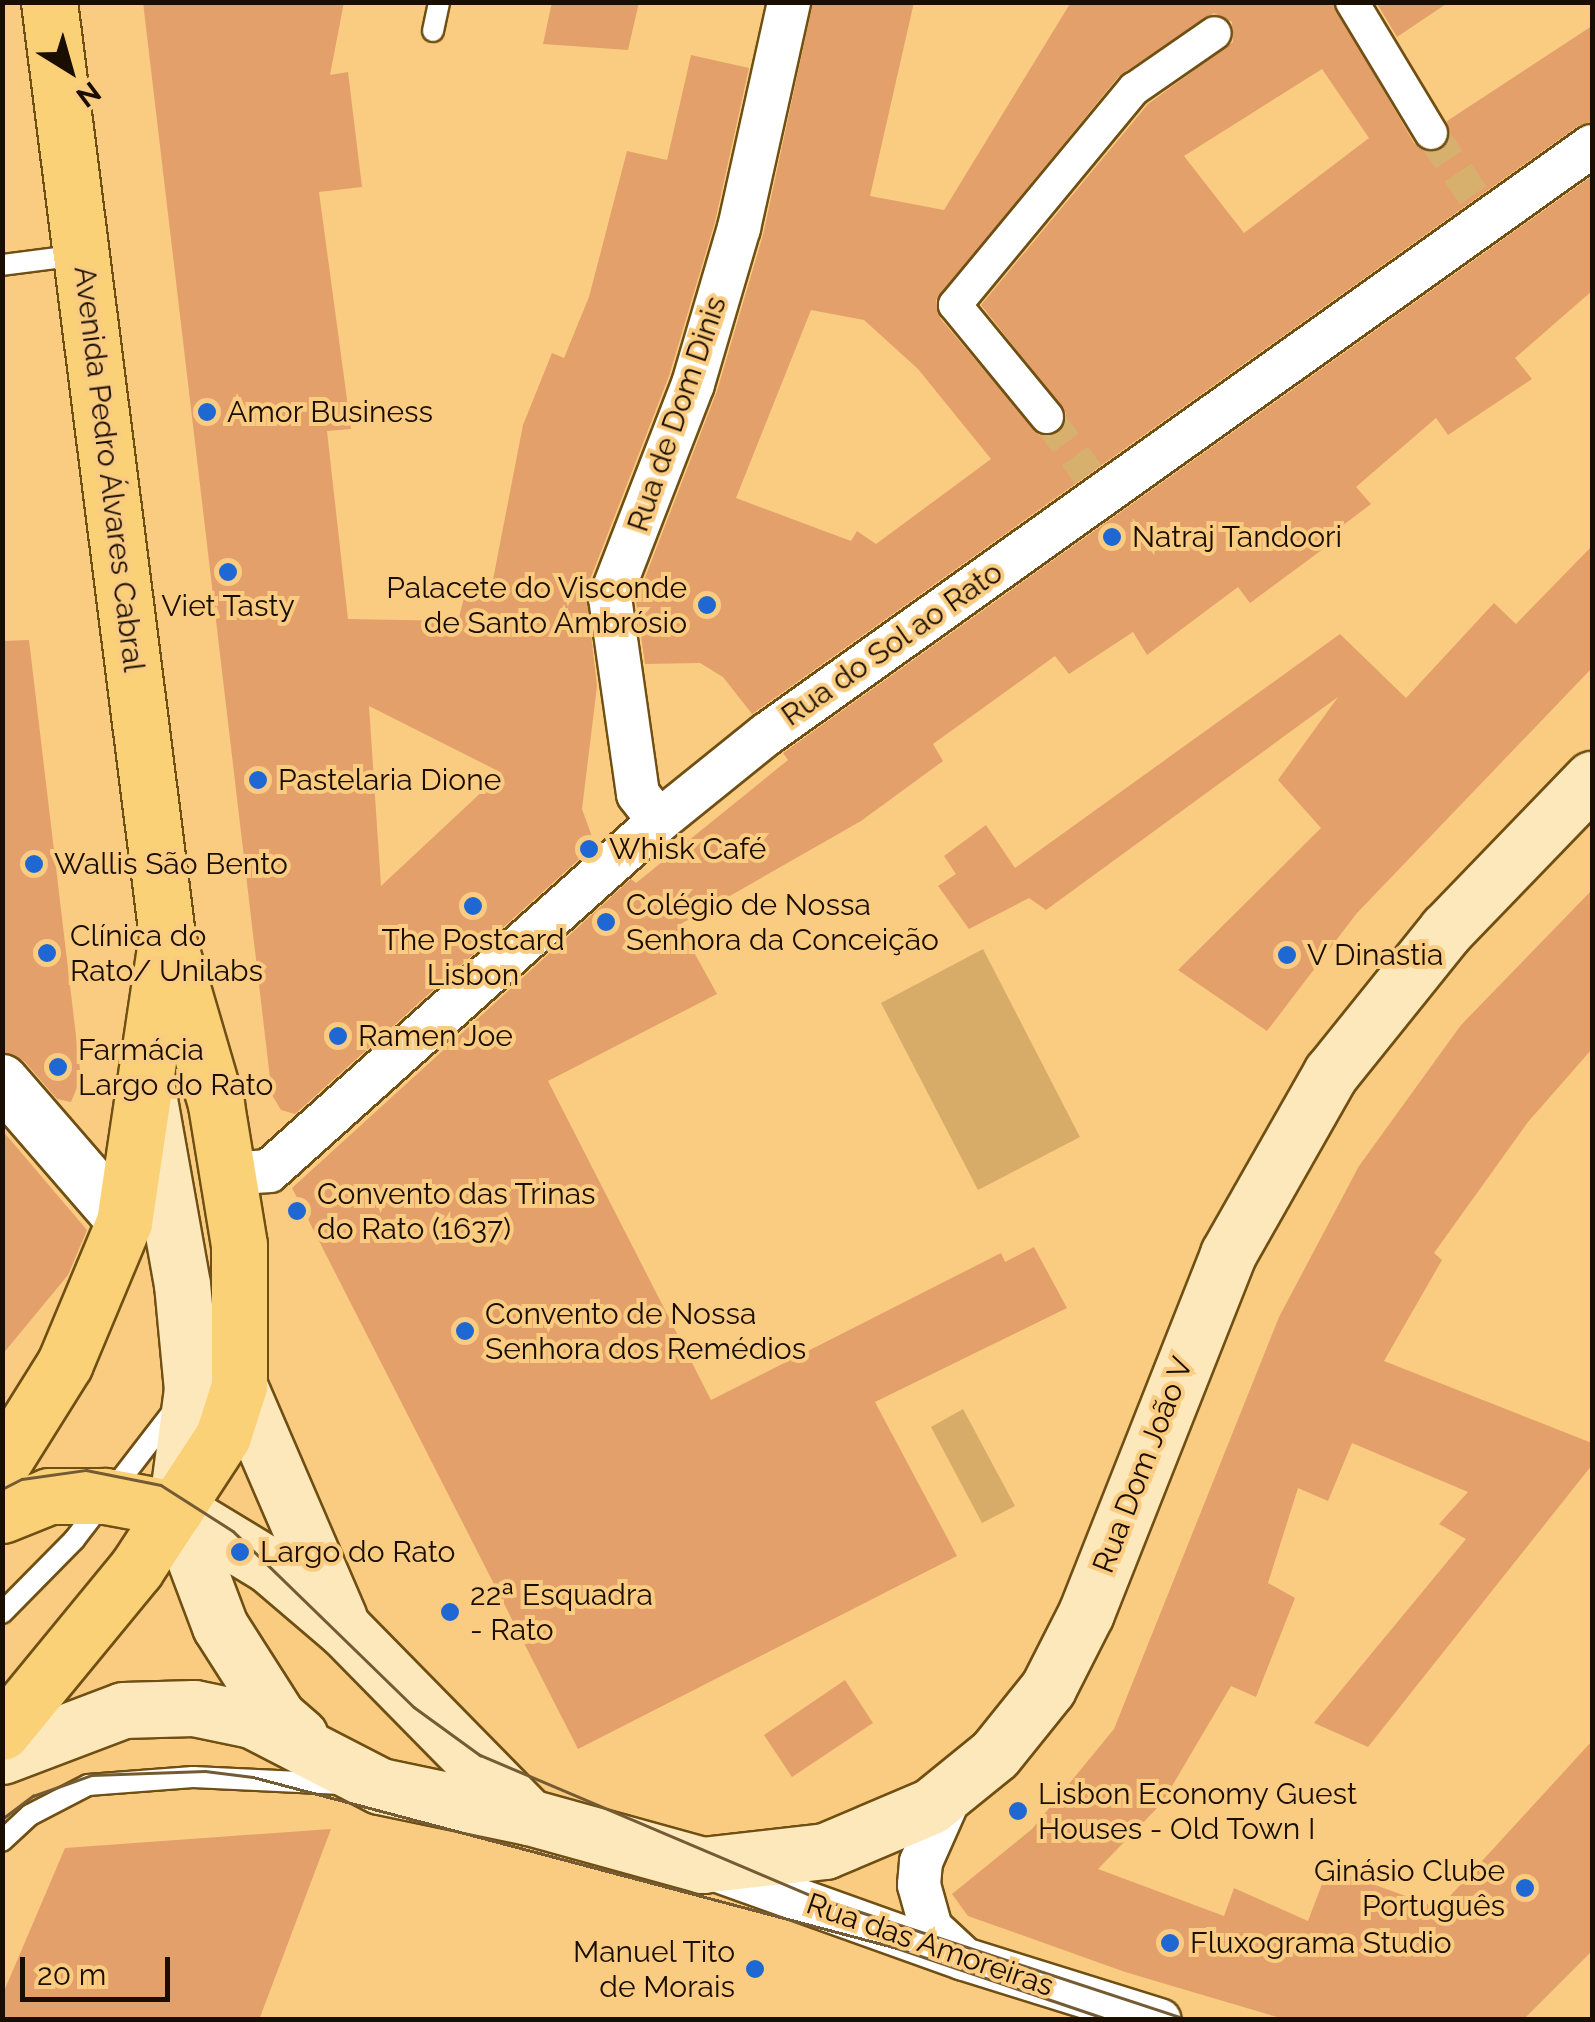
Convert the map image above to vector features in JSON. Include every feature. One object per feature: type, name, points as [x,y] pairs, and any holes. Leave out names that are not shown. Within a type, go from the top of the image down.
[{"type":"main road","name":"Avenida Pedro Álvares Cabral","points":[[49,2],[167,936]]},
{"type":"main road","name":"Rua Dom João V","points":[[314,1748],[380,1786],[528,1817],[702,1865],[776,1860],[851,1843],[953,1790],[1019,1728],[1048,1688],[1086,1613],[1228,1254],[1331,1074],[1446,930],[1592,779]]},
{"type":"main road","points":[[2,1464],[65,1363],[124,1222],[167,936]]},
{"type":"main road","points":[[2,1732],[136,1569],[223,1436],[220,1378],[239,1244],[216,1104],[167,936]]},
{"type":"main road","points":[[144,1078],[182,1284],[220,1378],[345,1630]]},
{"type":"main road","points":[[124,1222],[182,1284]]},
{"type":"main road","points":[[2,1515],[49,1496],[105,1496],[176,1510],[270,1566],[345,1630],[528,1817]]},
{"type":"main road","points":[[176,1510],[220,1626],[278,1717],[314,1748]]},
{"type":"main road","points":[[2,1756],[124,1710],[194,1708],[252,1720],[314,1748]]},
{"type":"street","name":"Rua de Dom Dinis","points":[[659,821],[638,794],[610,598],[693,384],[744,210],[789,2]]},
{"type":"street","points":[[1352,2],[1431,133]]},
{"type":"street","points":[[1047,417],[955,305],[1134,89],[1215,33]]},
{"type":"street","name":"Rua do Sol ao Rato","points":[[227,1174],[269,1170],[659,821],[1095,484],[1481,207],[1592,146]]},
{"type":"street","points":[[2,1082],[124,1222]]},
{"type":"street","points":[[953,1790],[921,1862],[918,1885],[930,1928],[964,1959]]},
{"type":"street","name":"Rua das Amoreiras","points":[[702,1865],[964,1959],[1160,2020]]},
{"type":"lane","points":[[433,32],[439,2]]},
{"type":"lane","points":[[2,265],[82,255]]},
{"type":"lane","points":[[2,1613],[74,1540],[105,1496],[220,1378]]},
{"type":"lane","points":[[2,1842],[57,1797],[125,1780],[380,1786]]},
{"type":"shaded area","points":[[983,949],[1080,1137],[978,1190],[881,1003]]},
{"type":"shaded area","points":[[963,1409],[1015,1506],[982,1523],[931,1427]]},
{"type":"building","points":[[143,2],[344,2],[330,75],[348,72],[362,187],[319,192],[351,429],[327,431],[348,619],[458,621],[467,586],[490,595],[523,425],[552,353],[564,358],[589,297],[627,151],[667,160],[691,55],[749,68],[715,222],[669,376],[586,590],[597,686],[582,809],[595,845],[295,1114],[281,1110],[272,1095]],"holes":[[[369,706],[502,773],[381,886]]]},
{"type":"building","points":[[552,2],[639,2],[628,50],[543,44]]},
{"type":"building","points":[[813,2],[914,2],[870,196],[944,210],[1071,2],[1332,2],[1414,143],[1430,153],[1449,142],[1447,121],[1592,26],[1592,121],[1578,126],[752,714],[723,677],[700,663],[645,664],[636,601],[717,391],[763,235]],"holes":[[[1214,13],[1232,22],[1233,42],[1148,104],[981,305],[1066,413],[1060,432],[1039,435],[940,318],[936,300],[1119,76]],[[1322,69],[1369,138],[1244,233],[1184,156]],[[811,310],[864,320],[918,369],[991,459],[876,544],[857,531],[851,541],[736,498]]]},
{"type":"building","points":[[1376,2],[1449,2],[1397,37]]},
{"type":"building","name":"Convento de Nossa Senhora dos Remédios","points":[[1592,176],[1592,291],[1515,358],[1532,379],[1448,435],[1436,418],[1356,487],[1371,504],[1338,529],[1342,535],[1250,603],[1238,587],[1147,655],[1133,632],[1069,674],[1055,656],[933,744],[943,761],[861,821],[679,925],[717,994],[548,1081],[711,1400],[1001,1253],[1005,1262],[1034,1247],[1067,1308],[875,1402],[957,1556],[578,1749],[292,1188],[631,879],[636,883],[788,760],[783,753]]},
{"type":"building","points":[[1592,546],[1592,668],[1357,913],[1267,1031],[1178,970],[1321,828],[1278,780],[1338,697],[1046,910],[1029,898],[969,929],[938,886],[956,874],[944,856],[986,825],[1015,868],[1340,634],[1406,698],[1494,603],[1516,624]]},
{"type":"building","points":[[29,640],[81,1078],[71,1102],[57,1099],[24,1061],[2,1052],[2,641]]},
{"type":"building","points":[[1592,890],[1592,1049],[1528,1122],[1434,1253],[1442,1260],[1384,1361],[1592,1443],[1592,1465],[1368,1747],[1314,1723],[1466,1539],[1439,1524],[1468,1492],[1352,1443],[1328,1501],[1298,1488],[1268,1583],[1295,1598],[1256,1697],[1231,1686],[1162,1803],[1098,1869],[1224,1916],[1234,1888],[1308,1921],[1328,1868],[1439,1908],[1592,1741],[1592,1951],[1523,2020],[1287,2020],[1125,1972],[968,1916],[952,1894],[1032,1829],[1114,1729],[1279,1317],[1359,1166],[1461,1025]]},
{"type":"building","points":[[2,1130],[87,1230],[68,1275],[2,1355]]},
{"type":"building","points":[[845,1680],[873,1723],[792,1777],[764,1735]]},
{"type":"building","points":[[331,1829],[259,2020],[2,2020],[2,1996],[65,1848]]},
{"type":"tunnel","points":[[1431,133],[1473,195]]},
{"type":"tunnel","points":[[1047,417],[1088,474]]},
{"type":"tram line","points":[[2,1489],[22,1479],[86,1470],[161,1485],[233,1531],[414,1707],[480,1755],[812,1896],[1189,2020]]},
{"type":"tram line","points":[[2,1819],[33,1796],[92,1775],[205,1771],[253,1777],[897,1948],[1110,2020]]},
{"type":"place","name":"Amor Business","points":[[207,412]]},
{"type":"place","name":"Natraj Tandoori","points":[[1112,537]]},
{"type":"place","name":"Viet Tasty","points":[[228,572]]},
{"type":"place","name":"Palacete do Visconde de Santo Ambrósio","points":[[707,605]]},
{"type":"place","name":"Pastelaria Dione","points":[[258,780]]},
{"type":"place","name":"Whisk Café","points":[[589,849]]},
{"type":"place","name":"Wallis São Bento","points":[[34,864]]},
{"type":"place","name":"The Postcard Lisbon","points":[[473,906]]},
{"type":"place","name":"Colégio de Nossa Senhora da Conceição","points":[[606,922]]},
{"type":"place","name":"Clínica do Rato/ Unilabs","points":[[47,953]]},
{"type":"place","name":"V Dinastia","points":[[1287,955]]},
{"type":"place","name":"Ramen Joe","points":[[338,1036]]},
{"type":"place","name":"Farmácia Largo do Rato","points":[[58,1067]]},
{"type":"place","name":"Convento das Trinas do Rato (1637)","points":[[297,1211]]},
{"type":"place","name":"Convento de Nossa Senhora dos Remédios","points":[[465,1331]]},
{"type":"place","name":"Largo do Rato","points":[[240,1552]]},
{"type":"place","name":"22ª Esquadra - Rato","points":[[450,1612]]},
{"type":"place","name":"Lisbon Economy Guest Houses - Old Town I","points":[[1018,1811]]},
{"type":"place","name":"Ginásio Clube Português","points":[[1525,1888]]},
{"type":"place","name":"Fluxograma Studio","points":[[1170,1943]]},
{"type":"place","name":"Manuel Tito de Morais","points":[[755,1969]]}]
